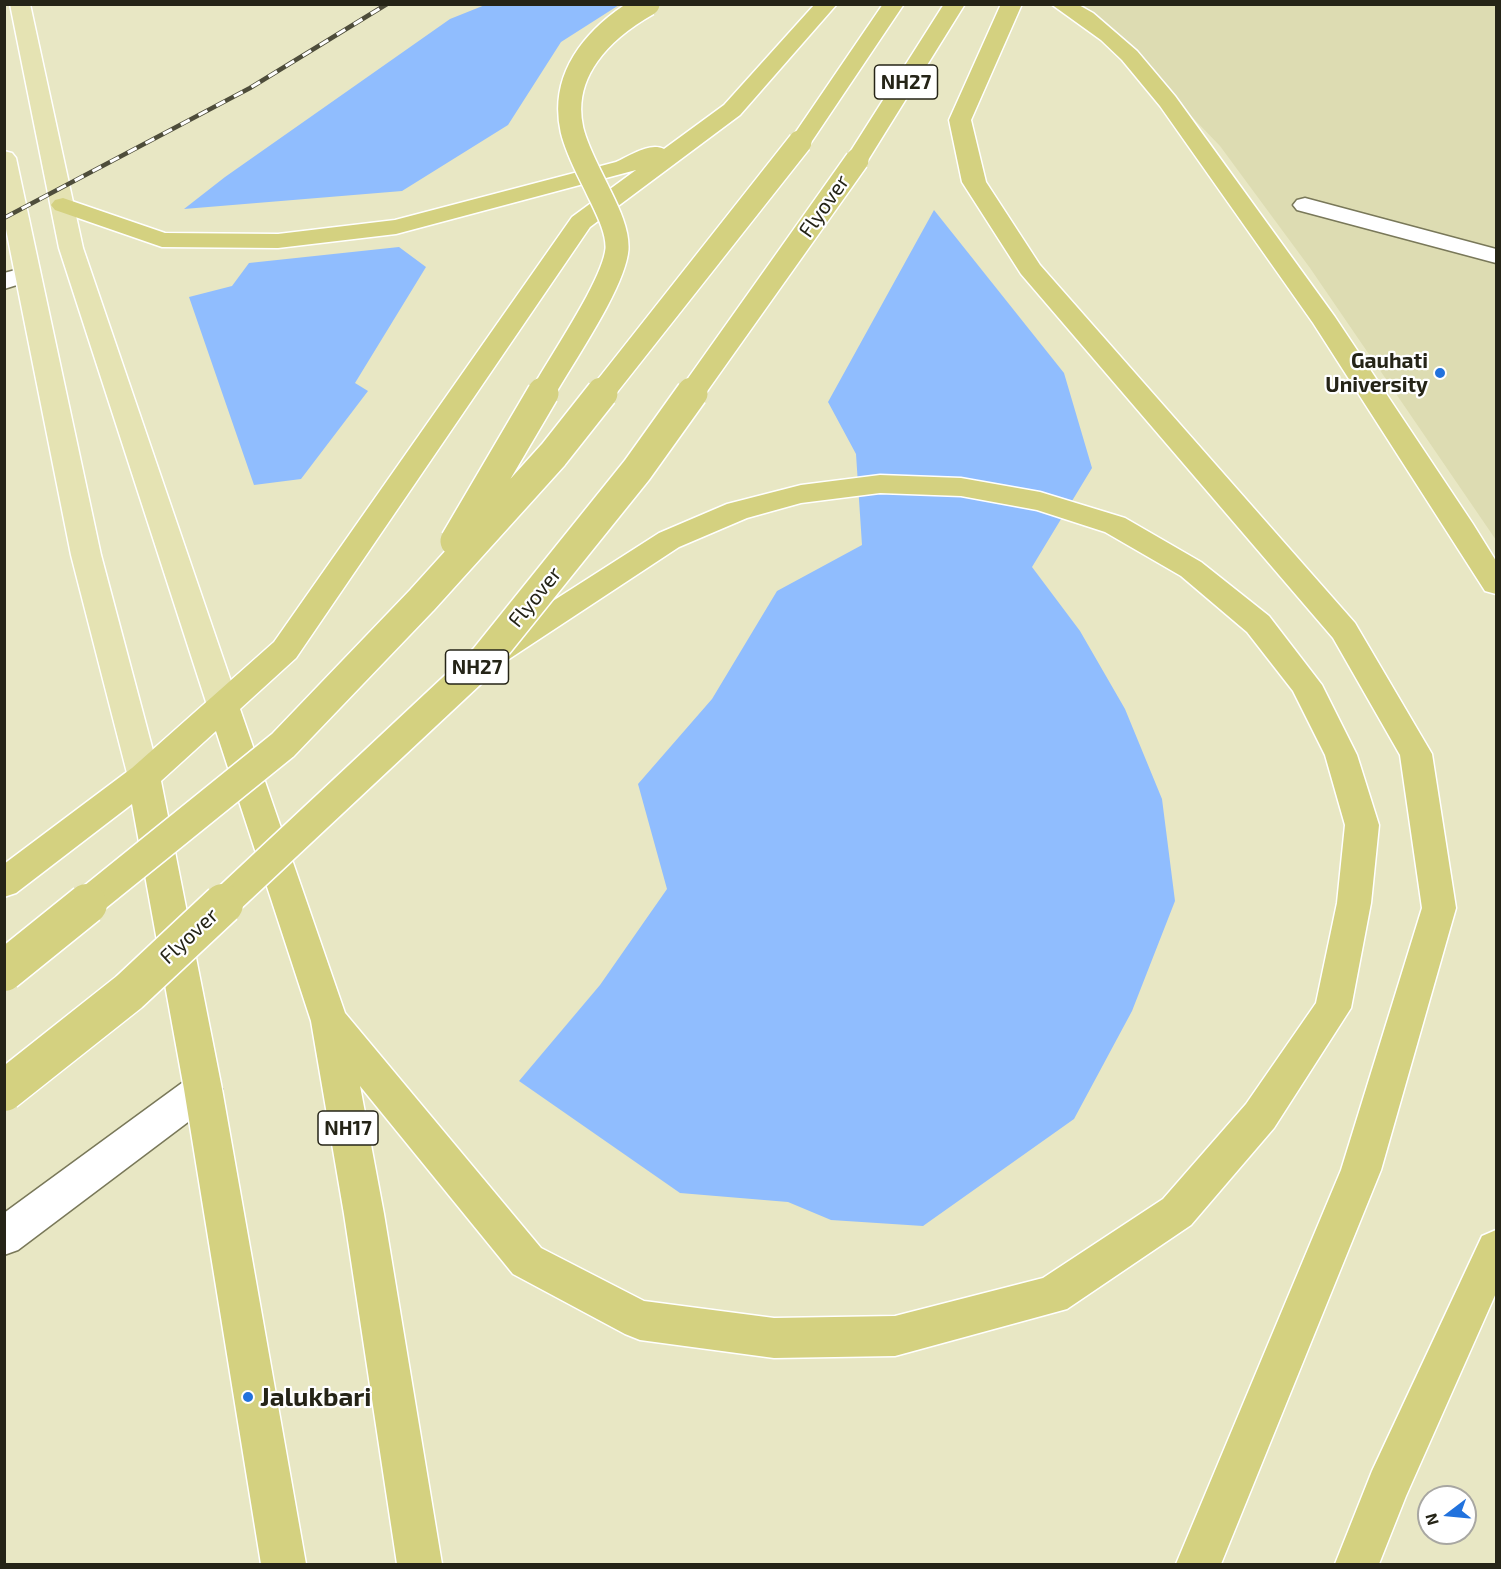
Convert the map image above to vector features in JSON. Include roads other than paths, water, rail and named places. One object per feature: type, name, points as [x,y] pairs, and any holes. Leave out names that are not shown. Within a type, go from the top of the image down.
[{"type":"highway","points":[[422,600],[610,277],[617,243],[571,129],[570,98],[577,68],[596,42],[630,13],[648,4]]},
{"type":"highway","points":[[4,883],[144,777],[285,650],[581,222],[732,110],[827,4]]},
{"type":"highway","name":"NH27","points":[[4,971],[283,745],[422,600],[553,455],[800,142],[894,4]]},
{"type":"highway","name":"Flyover","points":[[4,1091],[129,992],[485,659],[637,470],[857,160],[954,4]]},
{"type":"highway","points":[[1012,4],[960,120],[974,182],[1029,268],[1344,631],[1416,754],[1439,908],[1361,1170],[1199,1564]]},
{"type":"highway","points":[[1062,4],[1109,36],[1144,72],[1277,252],[1404,438],[1497,584]]},
{"type":"highway","points":[[63,205],[162,240],[278,241],[396,227],[479,207],[624,167],[697,136]]},
{"type":"highway","points":[[329,1021],[527,1261],[640,1320],[774,1338],[895,1336],[1052,1295],[1177,1212],[1260,1116],[1332,1008],[1354,903],[1362,825],[1341,755],[1306,685],[1258,624],[1191,569],[1115,525],[1040,501],[961,487],[880,484],[801,494],[737,511],[669,540],[485,659]]},
{"type":"highway","name":"NH17","points":[[223,705],[329,1021],[364,1214],[419,1564]]},
{"type":"highway","points":[[144,777],[203,1089],[283,1564]]},
{"type":"highway","points":[[1357,1564],[1388,1487],[1497,1249]]},
{"type":"main road","points":[[20,4],[75,260],[223,705]]},
{"type":"main road","points":[[4,158],[16,278],[144,777]]},
{"type":"street","points":[[1305,205],[1497,256]]},
{"type":"street","points":[[4,1236],[203,1089]]},
{"type":"water","points":[[485,5],[619,5],[561,42],[508,125],[402,191],[184,209],[225,177],[450,19]]},
{"type":"water","points":[[934,210],[1064,373],[1092,468],[1032,567],[1080,631],[1125,709],[1162,799],[1175,901],[1132,1011],[1074,1119],[923,1226],[831,1220],[788,1202],[680,1193],[519,1081],[600,985],[667,889],[638,784],[712,699],[777,591],[862,545],[856,454],[828,402]]},
{"type":"water","points":[[399,247],[426,267],[355,383],[368,391],[301,479],[254,485],[189,297],[232,286],[249,263]]},
{"type":"railway","points":[[4,218],[250,88],[387,4]]},
{"type":"place","name":"Gauhati University","points":[[1440,373]]},
{"type":"place","name":"Jalukbari","points":[[248,1397]]}]
